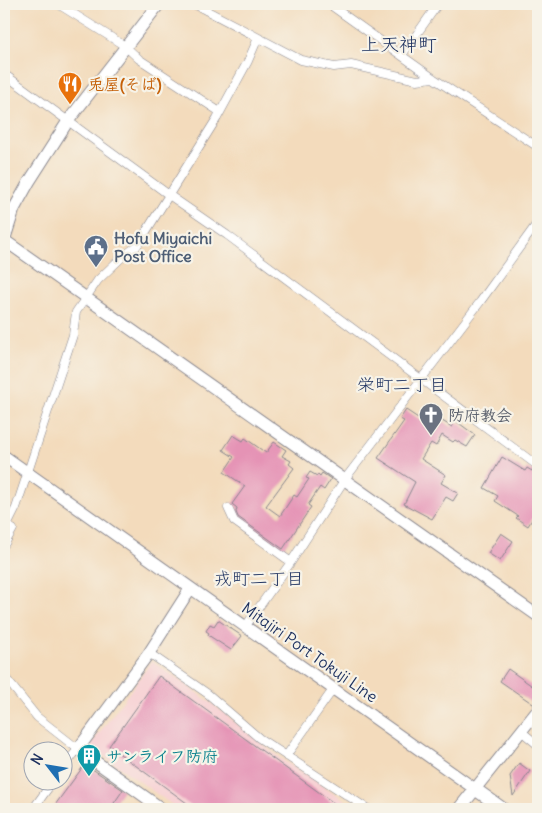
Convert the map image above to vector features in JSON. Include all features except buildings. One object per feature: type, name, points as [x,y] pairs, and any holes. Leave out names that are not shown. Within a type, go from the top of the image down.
[{"type":"main road","points":[[460,809],[475,789],[504,809]]},
{"type":"street","points":[[58,4],[125,46],[139,59],[220,112]]},
{"type":"street","points":[[159,4],[68,121],[14,209],[4,240],[538,616]]},
{"type":"street","points":[[194,4],[301,60],[334,67],[352,65],[417,80],[433,78]]},
{"type":"street","points":[[329,4],[433,78],[538,147]]},
{"type":"street","points":[[402,55],[438,4]]},
{"type":"street","points":[[4,545],[73,335],[76,312],[98,280],[137,246],[220,112],[248,61],[258,38]]},
{"type":"street","points":[[4,74],[235,241],[538,466]]},
{"type":"street","points":[[245,627],[291,562],[345,479],[535,233],[538,222]]},
{"type":"street","name":"Mitajiri Port Tokuji Line","points":[[4,456],[475,789]]},
{"type":"street","points":[[228,508],[234,522],[291,562]]},
{"type":"street","points":[[72,756],[149,653],[190,589]]},
{"type":"street","points":[[149,653],[208,694],[259,738],[368,809]]},
{"type":"street","points":[[4,676],[37,717],[162,809]]},
{"type":"street","points":[[286,756],[334,688]]},
{"type":"street","points":[[475,789],[538,710]]},
{"type":"street","points":[[521,731],[538,745]]},
{"type":"street","points":[[33,809],[47,790]]},
{"type":"shaded area","points":[[152,661],[210,702],[281,759],[348,802],[343,809],[178,809],[90,746]]},
{"type":"place","name":"兎屋(そば)","points":[[70,105]]},
{"type":"place","name":"Hofu Miyaichi Post Office","points":[[96,268]]},
{"type":"place","name":"防府教会","points":[[431,436]]},
{"type":"place","name":"サンライフ防府","points":[[89,777]]},
{"type":"district","name":"上天神町","points":[[399,44]]},
{"type":"district","name":"栄町二丁目","points":[[402,384]]},
{"type":"district","name":"戎町二丁目","points":[[259,578]]}]
